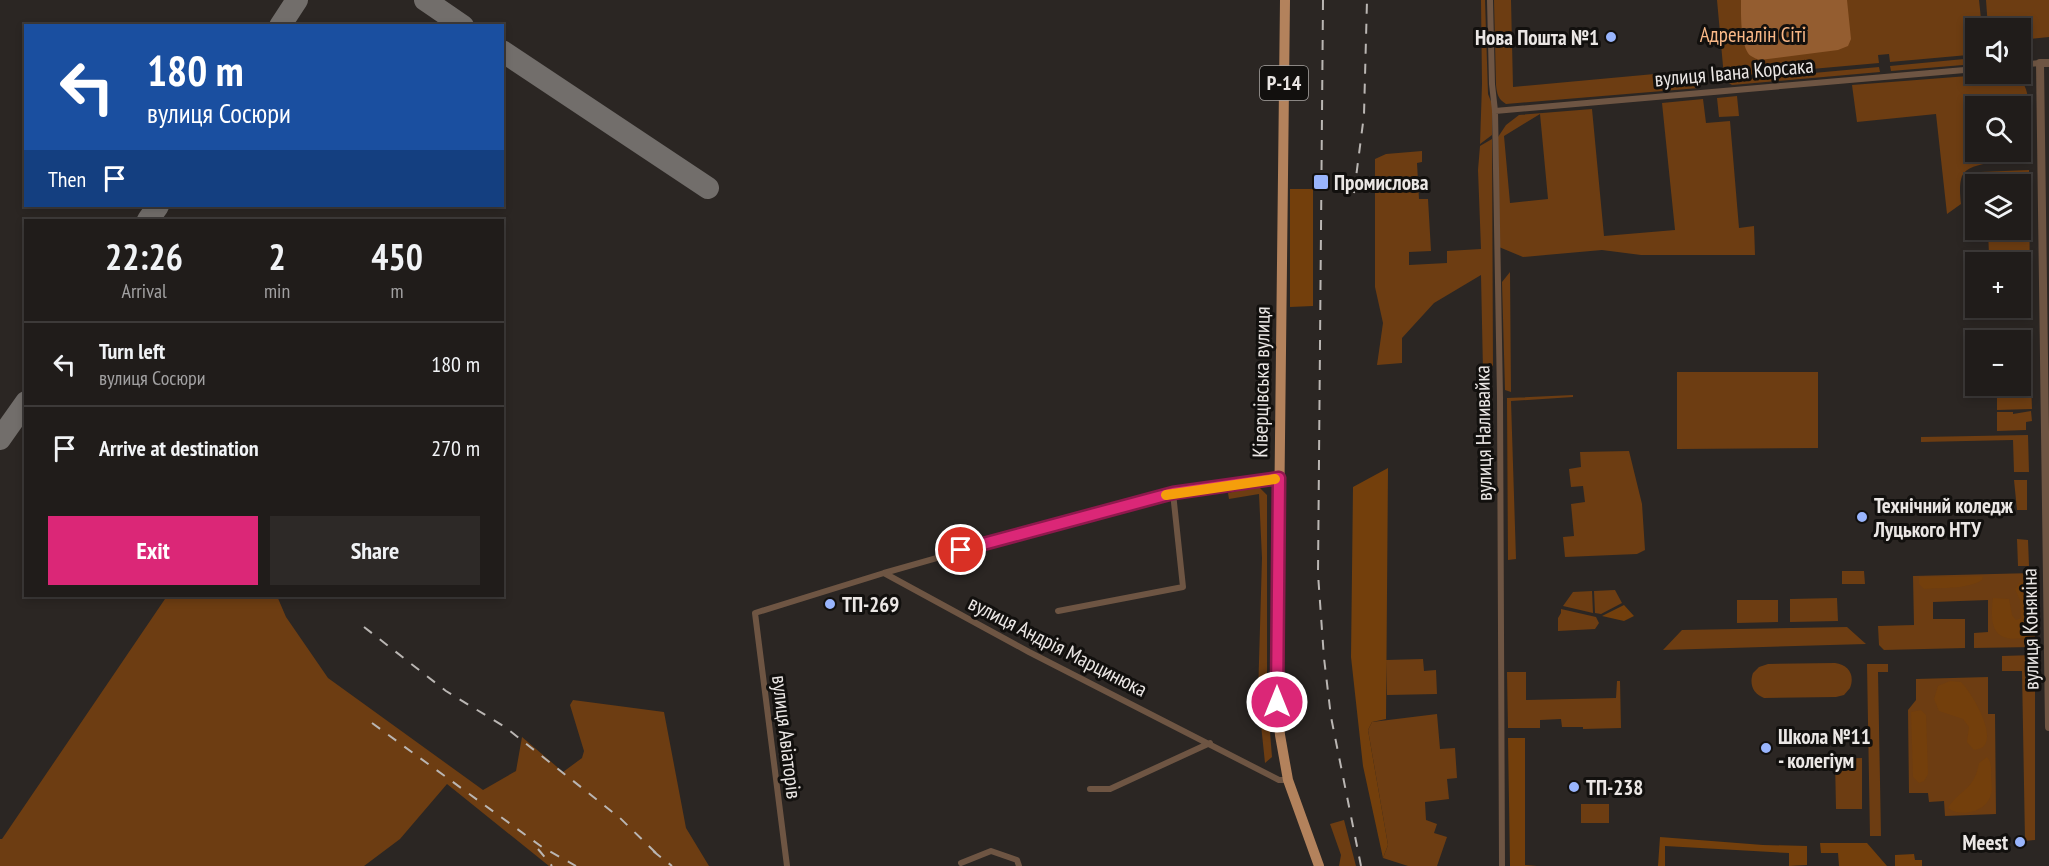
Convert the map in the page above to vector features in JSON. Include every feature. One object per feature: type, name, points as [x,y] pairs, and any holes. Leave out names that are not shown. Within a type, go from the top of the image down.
[{"type":"main road","name":"Ківерцівська вулиця","points":[[1285,0],[1277,702],[1288,780],[1319,866]]},
{"type":"street","name":"вулиця Наливайка","points":[[1490,0],[1495,111],[1500,407],[1502,866]]},
{"type":"street","name":"вулиця Конякіна","points":[[2044,63],[2049,727]]},
{"type":"street","name":"вулиця Івана Корсака","points":[[1495,111],[1965,70]]},
{"type":"street","points":[[884,573],[1173,493],[1279,478]]},
{"type":"street","points":[[1058,611],[1183,587],[1173,493]]},
{"type":"street","name":"вулиця Андрія Марцинюка","points":[[884,573],[1029,652],[1279,780],[1288,780]]},
{"type":"street","name":"вулиця Авіаторів","points":[[787,866],[755,613],[884,573]]},
{"type":"street","points":[[1090,789],[1110,789],[1210,743]]},
{"type":"street","points":[[961,863],[991,851],[1017,860],[1019,866]]},
{"type":"green space","points":[[1481,0],[1485,0],[1488,94],[1492,104],[1492,135],[1480,144],[1482,84]]},
{"type":"green space","points":[[1494,0],[1511,0],[1513,87],[1698,70],[1699,88],[1506,104],[1498,96],[1496,85]]},
{"type":"green space","name":"Адреналін Сіті","points":[[1717,0],[1979,0],[1981,18],[1965,18],[1965,55],[1890,62],[1889,54],[1878,55],[1879,63],[1724,77]]},
{"type":"green space","points":[[1986,0],[2049,0],[2049,37],[2031,39],[2031,18],[1987,18]]},
{"type":"green space","points":[[1965,59],[1965,65],[1891,71],[1890,66]]},
{"type":"green space","points":[[1879,67],[1880,72],[1732,85],[1726,81]]},
{"type":"green space","points":[[1965,76],[1965,84],[2023,84],[2027,96],[1965,96],[1965,162],[2029,162],[1982,164],[1966,171],[1960,182],[1961,204],[1947,214],[1936,114],[1857,122],[1852,85]]},
{"type":"green space","points":[[1737,96],[1739,116],[1719,117],[1717,98]]},
{"type":"green space","points":[[1703,99],[1706,123],[1730,121],[1739,228],[1754,226],[1755,255],[1641,255],[1602,250],[1523,257],[1499,247],[1498,137],[1506,125],[1519,115],[1592,109],[1604,236],[1675,230],[1662,103]],"holes":[[[1540,114],[1548,199],[1510,203],[1504,136]]]},
{"type":"green space","points":[[1492,139],[1493,366],[1483,371],[1481,275],[1434,303],[1402,338],[1402,363],[1377,365],[1383,323],[1375,287],[1375,159],[1386,154],[1422,151],[1422,162],[1417,163],[1419,199],[1428,199],[1431,251],[1409,252],[1409,265],[1447,263],[1447,251],[1481,249],[1478,170],[1480,146]]},
{"type":"green space","points":[[2029,170],[2029,174],[1977,174]]},
{"type":"green space","points":[[1988,240],[2030,240],[2030,252],[1989,252]]},
{"type":"green space","points":[[1510,272],[1511,392],[1505,390],[1502,282]]},
{"type":"green space","points":[[1677,372],[1818,372],[1818,448],[1677,449]]},
{"type":"green space","points":[[2031,382],[2032,409],[1997,410],[1997,396],[2031,396]]},
{"type":"green space","points":[[1573,395],[1573,397],[1511,401],[1516,559],[1508,560],[1507,398]]},
{"type":"green space","points":[[2031,411],[2032,421],[2026,422],[2026,430],[1997,431],[1997,412],[2013,412],[2013,414]]},
{"type":"green space","points":[[2028,435],[2029,472],[2014,472],[2013,440],[1921,442],[1921,437]]},
{"type":"green space","points":[[1629,451],[1642,504],[1645,550],[1637,554],[1565,557],[1563,537],[1574,536],[1571,504],[1585,502],[1583,486],[1571,487],[1569,469],[1581,467],[1580,452]]},
{"type":"green space","points":[[2014,480],[2027,480],[2027,510],[2017,510]]},
{"type":"green space","points":[[1258,486],[1267,495],[1267,694],[1272,757],[1265,763],[1258,696],[1262,558],[1259,494],[1229,499],[1228,493]]},
{"type":"green space","points":[[2017,539],[2028,540],[2029,566],[2018,566]]},
{"type":"green space","points":[[1842,571],[1864,571],[1865,584],[1842,584]]},
{"type":"green space","points":[[2034,573],[2035,647],[1974,648],[1974,633],[1988,632],[1988,600],[1933,602],[1933,619],[1965,619],[1965,648],[1884,650],[1879,645],[1878,626],[1914,625],[1913,576]]},
{"type":"green space","points":[[1615,590],[1622,603],[1601,614],[1595,613],[1594,591]]},
{"type":"green space","points":[[1592,591],[1593,613],[1563,606],[1573,592]]},
{"type":"green space","points":[[166,597],[277,597],[286,617],[328,678],[483,790],[516,771],[522,737],[563,772],[582,758],[584,751],[570,705],[573,700],[664,712],[686,828],[709,866],[549,866],[447,784],[400,839],[364,866],[0,866],[0,839]]},
{"type":"green space","points":[[1837,598],[1838,621],[1790,622],[1790,599]]},
{"type":"green space","points":[[1737,600],[1778,600],[1778,622],[1737,623]]},
{"type":"green space","points":[[1561,609],[1596,617],[1599,623],[1595,629],[1558,631]]},
{"type":"green space","points":[[1847,627],[1866,644],[1663,650],[1682,630]]},
{"type":"green space","points":[[2035,655],[2035,840],[2025,841],[2022,671],[2002,671],[2002,656]]},
{"type":"green space","points":[[1423,659],[1424,671],[1436,670],[1437,694],[1387,695],[1386,660]]},
{"type":"green space","points":[[1835,663],[1850,671],[1852,679],[1850,688],[1844,695],[1764,698],[1757,694],[1752,685],[1753,673],[1759,667],[1768,664]]},
{"type":"green space","points":[[1867,664],[1888,664],[1888,672],[1878,672],[1881,836],[1870,836]]},
{"type":"green space","points":[[1507,672],[1526,672],[1526,700],[1616,698],[1617,681],[1620,681],[1621,728],[1562,727],[1561,719],[1540,720],[1540,728],[1508,728]]},
{"type":"green space","points":[[1988,677],[1988,714],[1995,714],[1996,814],[1945,816],[1944,801],[1929,802],[1928,793],[1909,793],[1908,710],[1916,700],[1916,679]]},
{"type":"green space","points":[[1437,714],[1440,749],[1455,748],[1457,778],[1447,779],[1449,799],[1425,802],[1426,820],[1437,824],[1434,833],[1447,837],[1437,866],[1408,866],[1383,858],[1388,845],[1368,730],[1372,722]]},
{"type":"green space","points":[[1862,758],[1862,809],[1836,809],[1835,759]]},
{"type":"green space","points":[[1581,804],[1609,804],[1609,823],[1581,823]]},
{"type":"green space","points":[[1344,820],[1356,866],[1339,866],[1341,855],[1330,824]]},
{"type":"shaded area","points":[[1741,0],[1847,0],[1851,39],[1848,46],[1838,50],[1760,60],[1751,56],[1745,46]]},
{"type":"shaded area","points":[[1290,189],[1313,189],[1313,306],[1290,307]]},
{"type":"shaded area","points":[[1388,468],[1386,719],[1372,722],[1368,730],[1388,845],[1383,858],[1363,766],[1351,657],[1353,487]]},
{"type":"shaded area","points":[[1983,576],[1982,580],[1976,583],[1961,587],[1924,589],[1919,584],[1919,577]]},
{"type":"shaded area","points":[[2020,582],[2025,582],[2030,587],[2032,630],[2029,637],[2008,638],[1997,632],[1994,626],[1993,598],[2009,599],[2012,615],[2016,620],[2021,618],[2020,600],[2015,589]]},
{"type":"shaded area","points":[[1624,605],[1634,616],[1624,621],[1602,616]]},
{"type":"shaded area","points":[[1950,681],[1961,682],[1981,713],[1987,733],[1982,748],[1974,750],[1967,742],[1969,727],[1963,719],[1939,711],[1934,699],[1938,686]]},
{"type":"shaded area","points":[[1921,710],[1926,715],[1928,774],[1924,781],[1919,783],[1913,777],[1911,712]]},
{"type":"shaded area","points":[[1508,738],[1525,738],[1525,865],[1537,866],[1510,866]]},
{"type":"shaded area","points":[[1987,757],[1991,766],[1992,787],[1989,800],[1973,812],[1960,813],[1948,808],[1974,779],[1979,763]]},
{"type":"shaded area","points":[[1660,837],[1807,846],[1807,865],[1789,866],[1789,853],[1665,846],[1665,866],[1658,866]]},
{"type":"shaded area","points":[[1820,843],[1867,843],[1887,866],[1839,866],[1838,853],[1821,853]]},
{"type":"shaded area","points":[[1914,854],[1915,860],[1922,860],[1922,866],[1895,866],[1895,855]]},
{"type":"taxiway","points":[[281,24],[297,0]]},
{"type":"taxiway","points":[[425,0],[460,24]]},
{"type":"taxiway","points":[[504,52],[708,188]]},
{"type":"taxiway","points":[[149,219],[157,207]]},
{"type":"taxiway","points":[[0,439],[24,405]]},
{"type":"railway","points":[[1323,0],[1318,574],[1331,717],[1361,866]]},
{"type":"railway","points":[[1354,193],[1364,115],[1367,0]]},
{"type":"railway","points":[[364,627],[446,691],[505,727],[620,818],[659,856]]},
{"type":"railway","points":[[372,723],[542,847],[576,866]]},
{"type":"railway","points":[[538,849],[552,866]]},
{"type":"railway","points":[[653,851],[672,866]]},
{"type":"slow traffic","points":[[1166,495],[1275,479]]},
{"type":"place","name":"Нова Пошта №1","points":[[1611,37]]},
{"type":"place","name":"Промислова","points":[[1321,182]]},
{"type":"place","name":"Технічний коледж Луцького НТУ","points":[[1862,517]]},
{"type":"place","name":"ТП-269","points":[[830,604]]},
{"type":"place","name":"Школа №11 - колегіум","points":[[1766,748]]},
{"type":"place","name":"ТП-238","points":[[1574,787]]},
{"type":"place","name":"Meest","points":[[2020,842]]},
{"type":"route","points":[[961,550],[1173,493],[1279,478],[1277,702]]}]
